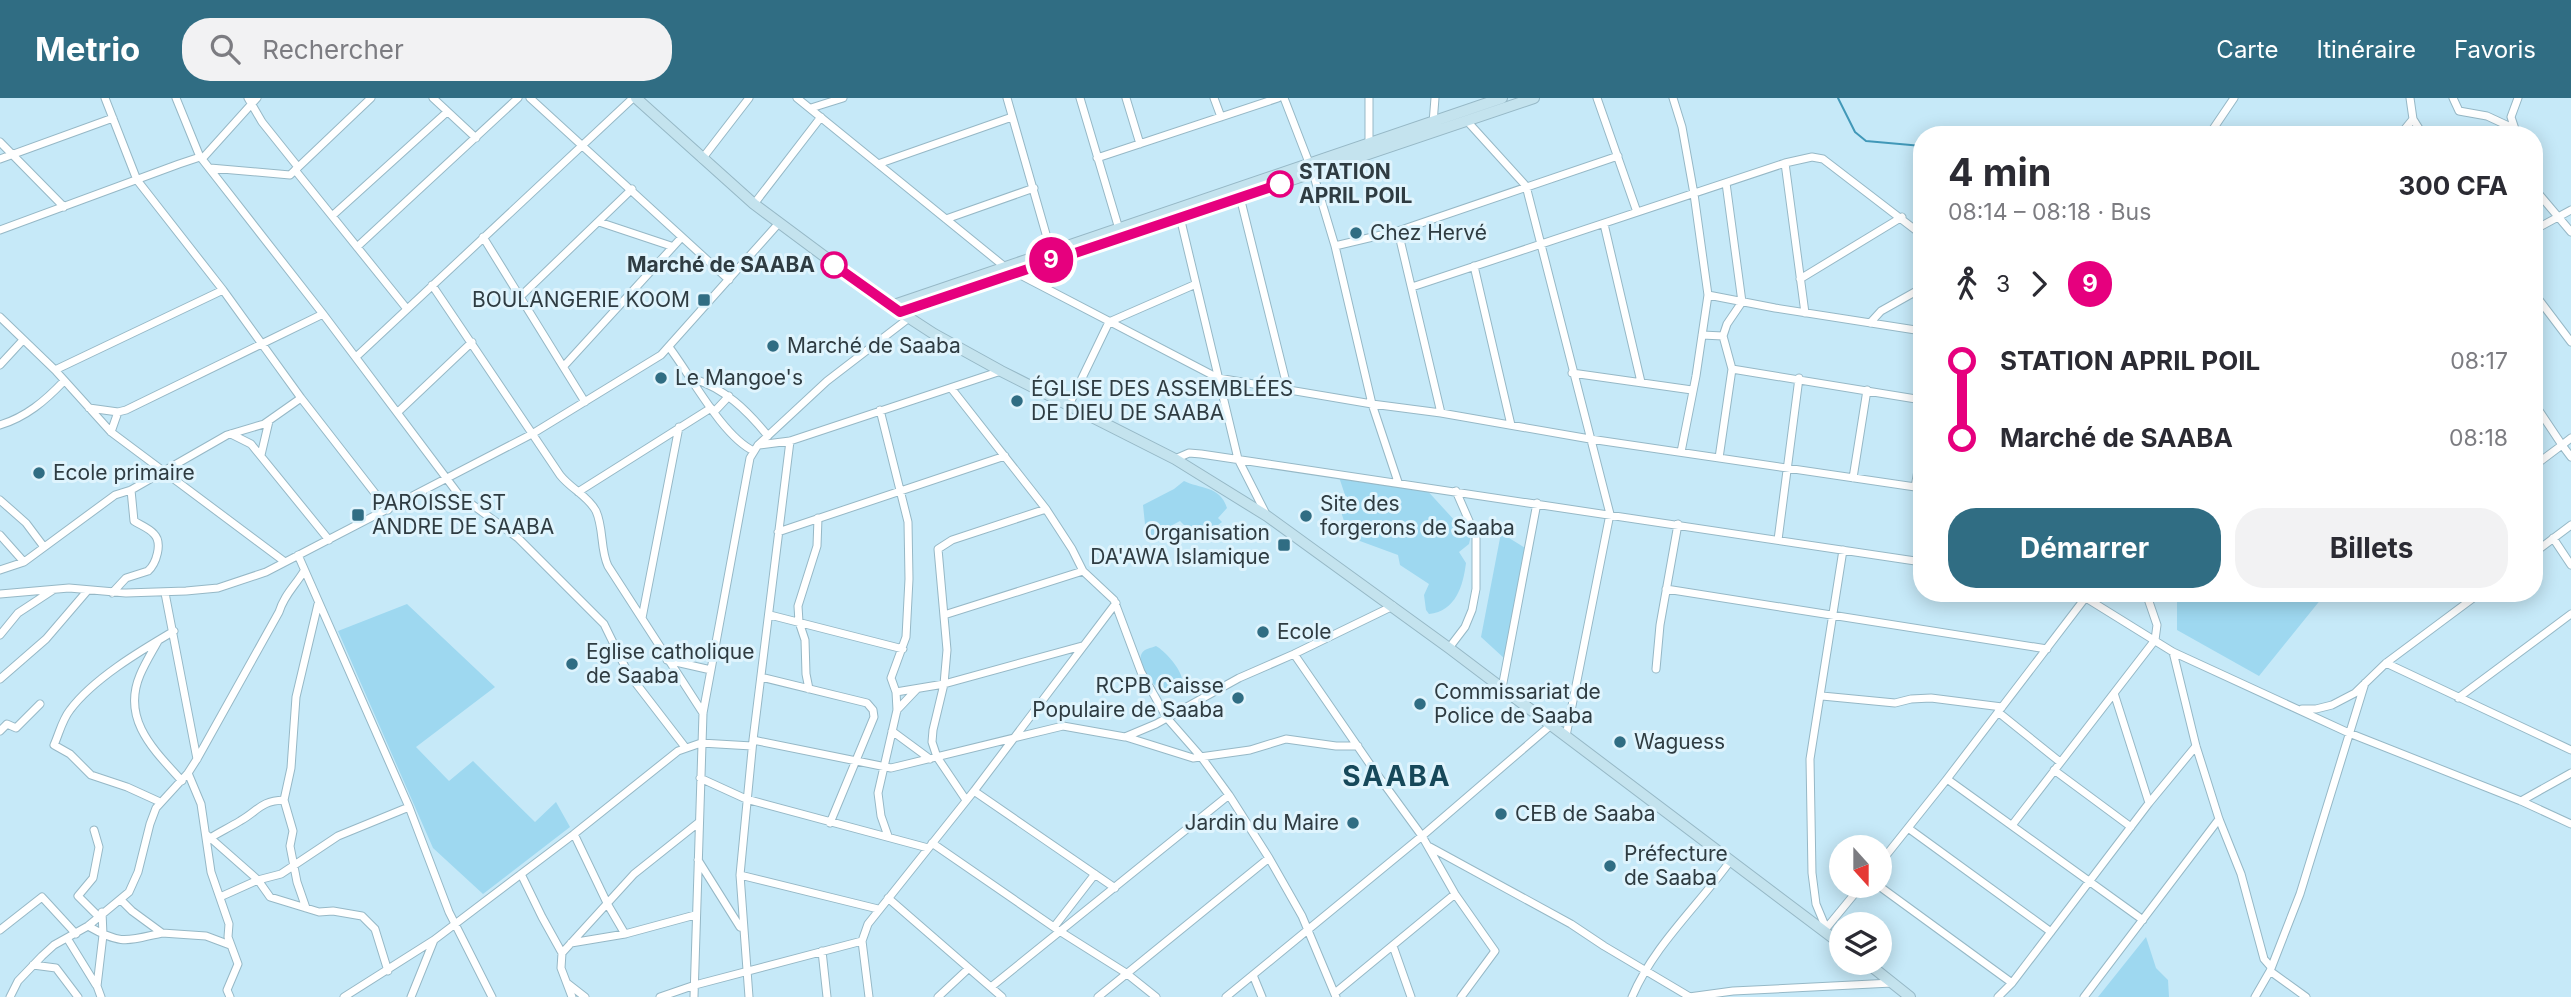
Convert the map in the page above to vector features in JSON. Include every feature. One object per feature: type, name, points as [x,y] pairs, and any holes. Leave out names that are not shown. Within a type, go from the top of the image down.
[{"type":"street","points":[[105,98],[137,180],[388,510]]},
{"type":"street","points":[[176,98],[201,158],[464,500],[518,538],[604,624],[624,667],[685,747]]},
{"type":"street","points":[[209,168],[288,175],[371,98]]},
{"type":"street","points":[[433,98],[476,138]]},
{"type":"street","points":[[357,247],[518,98]]},
{"type":"street","points":[[530,98],[729,280]]},
{"type":"street","points":[[356,357],[635,98],[778,224],[900,312],[1001,371],[1175,459],[1267,516],[1393,606],[1829,934]]},
{"type":"street","points":[[702,159],[749,98]]},
{"type":"street","points":[[797,98],[1009,270],[1218,378],[1590,439],[1913,487]]},
{"type":"street","points":[[811,108],[843,98]]},
{"type":"street","points":[[1007,98],[1052,256]]},
{"type":"street","points":[[1080,98],[1119,229]]},
{"type":"street","points":[[1126,98],[1140,144]]},
{"type":"street","points":[[1214,98],[1221,117]]},
{"type":"street","points":[[1097,158],[1278,98]]},
{"type":"street","points":[[1284,98],[1311,169],[1335,246],[1372,404],[1398,482]]},
{"type":"street","points":[[1369,98],[1369,145]]},
{"type":"street","points":[[1433,122],[1434,98]]},
{"type":"street","points":[[694,997],[703,713],[748,467],[756,448],[900,312],[1009,270],[1240,197],[1369,145],[1502,98]]},
{"type":"street","points":[[1052,256],[1119,229],[1534,98]]},
{"type":"street","points":[[1597,98],[1637,212]]},
{"type":"street","points":[[1673,98],[1682,127],[1708,295],[1681,453]]},
{"type":"street","points":[[2223,98],[2225,111]]},
{"type":"street","points":[[2215,126],[2234,98]]},
{"type":"street","points":[[2410,98],[2413,119],[2417,126]]},
{"type":"street","points":[[2454,98],[2459,111],[2477,113],[2504,126]]},
{"type":"street","points":[[2515,126],[2511,117],[2518,98]]},
{"type":"street","points":[[0,230],[201,158],[252,100],[262,122],[296,169],[407,309]]},
{"type":"street","points":[[332,216],[447,112]]},
{"type":"street","points":[[754,204],[821,117]]},
{"type":"street","points":[[878,164],[1012,117]]},
{"type":"street","points":[[0,159],[113,118]]},
{"type":"street","points":[[2407,126],[2413,119]]},
{"type":"street","points":[[1467,121],[1526,186],[1610,514],[1566,737]]},
{"type":"street","points":[[0,142],[65,207]]},
{"type":"street","points":[[1335,246],[1398,231],[1618,156]]},
{"type":"street","points":[[1412,287],[1785,163],[1812,158],[1823,159],[1913,227]]},
{"type":"street","points":[[1785,163],[1805,313]]},
{"type":"street","points":[[1719,458],[1732,369],[1723,336],[1727,324],[1742,302],[1726,183]]},
{"type":"street","points":[[946,219],[1034,188]]},
{"type":"street","points":[[520,296],[632,190]]},
{"type":"street","points":[[1240,197],[1288,390]]},
{"type":"street","points":[[2543,198],[2571,232]]},
{"type":"street","points":[[2543,226],[2571,210]]},
{"type":"street","points":[[1180,217],[1238,459],[1267,516]]},
{"type":"street","points":[[1801,279],[1902,217]]},
{"type":"street","points":[[599,222],[671,246]]},
{"type":"street","points":[[0,594],[53,589],[166,593],[243,581],[285,562],[532,433],[652,361],[668,347],[778,224]]},
{"type":"street","points":[[1604,224],[1641,382]]},
{"type":"street","points":[[1398,231],[1441,413]]},
{"type":"street","points":[[484,237],[585,401]]},
{"type":"street","points":[[564,366],[681,237]]},
{"type":"street","points":[[1474,266],[1511,425]]},
{"type":"street","points":[[1069,405],[1109,322],[1196,284]]},
{"type":"street","points":[[432,285],[565,481],[595,509],[604,558],[703,713]]},
{"type":"street","points":[[55,370],[223,290]]},
{"type":"street","points":[[1870,323],[1881,311],[1913,293]]},
{"type":"street","points":[[1708,295],[1913,330]]},
{"type":"street","points":[[2543,305],[2571,342]]},
{"type":"street","points":[[88,408],[118,412],[126,410],[323,314]]},
{"type":"street","points":[[0,317],[55,370],[111,432],[285,562]]},
{"type":"street","points":[[1702,335],[1723,336]]},
{"type":"street","points":[[0,365],[23,340]]},
{"type":"street","points":[[398,412],[472,342]]},
{"type":"street","points":[[668,347],[712,410],[739,442],[756,448],[790,441],[1001,371]]},
{"type":"street","points":[[1732,369],[1913,398]]},
{"type":"street","points":[[1572,373],[1692,390]]},
{"type":"street","points":[[691,377],[710,384],[729,396],[747,411],[768,436]]},
{"type":"street","points":[[1778,540],[1800,378]]},
{"type":"street","points":[[0,425],[25,415],[64,381]]},
{"type":"street","points":[[951,388],[1046,509],[1083,571],[1116,603],[1137,665],[1167,718],[1202,758],[1269,858],[1302,916],[1335,995],[1455,894]]},
{"type":"street","points":[[1853,478],[1867,390]]},
{"type":"street","points":[[578,492],[679,427],[712,410],[729,396]]},
{"type":"street","points":[[0,570],[24,562],[111,498],[131,490],[231,433],[257,427],[269,421],[301,398]]},
{"type":"street","points":[[880,410],[908,522],[906,637],[891,674],[897,710],[878,803],[888,836]]},
{"type":"street","points":[[111,432],[118,412]]},
{"type":"street","points":[[2543,416],[2571,457]]},
{"type":"street","points":[[261,455],[269,421]]},
{"type":"street","points":[[642,618],[679,427]]},
{"type":"street","points":[[231,433],[248,441],[261,455],[329,540]]},
{"type":"street","points":[[2543,459],[2571,438]]},
{"type":"street","points":[[749,997],[740,875],[752,743],[790,441]]},
{"type":"street","points":[[1175,459],[1189,453],[1238,459],[1913,561]]},
{"type":"street","points":[[779,532],[1005,456]]},
{"type":"street","points":[[112,593],[123,579],[148,571],[155,561],[156,539],[153,533],[134,521],[131,490]]},
{"type":"street","points":[[1449,648],[1465,627],[1476,589],[1476,537],[1456,491]]},
{"type":"street","points":[[0,500],[26,523],[44,547]]},
{"type":"street","points":[[1502,688],[1537,503]]},
{"type":"street","points":[[933,758],[932,737],[944,684],[947,650],[938,549],[952,540],[1046,509]]},
{"type":"street","points":[[809,689],[805,640],[799,622],[799,602],[817,545],[817,518]]},
{"type":"street","points":[[1656,669],[1666,589],[1678,524]]},
{"type":"street","points":[[2543,546],[2571,525]]},
{"type":"street","points":[[0,535],[24,562]]},
{"type":"street","points":[[2553,538],[2571,565]]},
{"type":"street","points":[[1825,930],[1816,904],[1810,845],[1810,759],[1843,550]]},
{"type":"street","points":[[298,555],[409,807],[455,923],[492,997]]},
{"type":"street","points":[[10,997],[18,981],[54,945],[88,926],[129,892],[138,872],[150,824],[160,802],[182,781],[197,759],[279,611],[284,597],[304,571]]},
{"type":"street","points":[[944,615],[1083,571]]},
{"type":"street","points":[[0,635],[18,613],[53,589]]},
{"type":"street","points":[[1666,589],[2047,649]]},
{"type":"street","points":[[0,679],[46,639],[88,590]]},
{"type":"street","points":[[166,593],[197,759]]},
{"type":"street","points":[[1892,848],[2083,602]]},
{"type":"street","points":[[2097,602],[2172,652],[2349,733],[2521,801],[2571,824]]},
{"type":"street","points":[[2013,824],[2155,640],[2157,625],[2149,602]]},
{"type":"street","points":[[2298,709],[2316,709],[2343,701],[2386,663],[2468,602]]},
{"type":"street","points":[[306,908],[289,842],[293,831],[284,800],[291,768],[296,697],[319,603]]},
{"type":"street","points":[[869,997],[862,941],[864,931],[878,909],[974,792],[1116,603]]},
{"type":"street","points":[[1125,737],[1167,718],[1239,678],[1393,606]]},
{"type":"street","points":[[2458,698],[2571,614]]},
{"type":"street","points":[[770,615],[903,649]]},
{"type":"street","points":[[160,802],[91,775],[70,754],[54,745],[67,714],[75,705],[103,679],[174,631]]},
{"type":"street","points":[[159,640],[139,676],[136,691],[138,721],[146,740],[182,781]]},
{"type":"street","points":[[896,692],[944,684],[1083,646]]},
{"type":"street","points":[[2172,652],[2196,746],[2219,819],[2241,874],[2264,959],[2271,969],[2306,997]]},
{"type":"street","points":[[1294,654],[1422,836],[1455,894],[1495,951],[1461,997]]},
{"type":"street","points":[[667,660],[711,670]]},
{"type":"street","points":[[2386,663],[2571,750]]},
{"type":"street","points":[[761,677],[867,704],[873,710],[874,717],[857,762],[830,823]]},
{"type":"street","points":[[2255,997],[2271,969],[2300,894],[2365,683]]},
{"type":"street","points":[[897,710],[917,688]]},
{"type":"street","points":[[2113,693],[2149,803]]},
{"type":"street","points":[[1822,696],[1895,703],[1931,698],[2000,709],[2060,762]]},
{"type":"street","points":[[0,732],[7,724],[16,728],[40,704]]},
{"type":"street","points":[[1226,997],[1422,836],[1551,725]]},
{"type":"street","points":[[344,997],[434,940],[685,747],[701,743],[752,743],[884,768],[1063,726],[1125,737],[1188,757],[1202,758],[1250,750],[1286,739],[1358,747]]},
{"type":"street","points":[[892,731],[933,758],[967,800]]},
{"type":"street","points":[[1998,997],[2012,983],[2149,803],[2196,746]]},
{"type":"street","points":[[2054,770],[2131,827]]},
{"type":"street","points":[[188,773],[201,804],[209,836],[211,872],[229,924],[230,945],[239,967],[227,990],[230,997]]},
{"type":"street","points":[[2521,801],[2571,773]]},
{"type":"street","points":[[700,778],[746,799],[830,823],[930,845],[1126,973],[1156,997]]},
{"type":"street","points":[[1947,779],[2143,920]]},
{"type":"street","points":[[974,792],[1115,888]]},
{"type":"street","points":[[991,987],[1058,930],[1229,796]]},
{"type":"street","points":[[209,836],[242,820],[268,802],[284,800]]},
{"type":"street","points":[[220,897],[258,880],[281,874],[338,836],[409,807]]},
{"type":"street","points":[[2084,997],[2219,819]]},
{"type":"street","points":[[562,953],[634,874],[698,823]]},
{"type":"street","points":[[1908,828],[2051,932]]},
{"type":"street","points":[[94,831],[99,847],[93,878],[78,896],[100,914],[103,935],[97,986]]},
{"type":"street","points":[[574,834],[625,934]]},
{"type":"street","points":[[209,836],[258,880],[270,897],[319,912],[359,915],[369,921],[375,929],[388,971]]},
{"type":"street","points":[[1429,847],[1572,924],[1689,997],[1733,990],[1893,983]]},
{"type":"street","points":[[1098,997],[1269,858]]},
{"type":"street","points":[[698,859],[742,930]]},
{"type":"street","points":[[1632,997],[1645,971],[1678,925],[1731,860]]},
{"type":"street","points":[[521,874],[562,953],[561,968],[572,997]]},
{"type":"street","points":[[1058,930],[1095,874]]},
{"type":"street","points":[[740,875],[878,909]]},
{"type":"street","points":[[1892,895],[2012,983]]},
{"type":"street","points":[[0,930],[42,897],[76,934]]},
{"type":"street","points":[[888,898],[1002,997]]},
{"type":"street","points":[[1825,930],[1851,898]]},
{"type":"street","points":[[121,900],[162,933]]},
{"type":"street","points":[[570,943],[625,934],[695,915]]},
{"type":"street","points":[[88,926],[103,935],[124,941],[162,933],[206,936],[230,945]]},
{"type":"street","points":[[67,938],[101,997]]},
{"type":"street","points":[[411,997],[434,940]]},
{"type":"street","points":[[660,997],[695,985],[862,941]]},
{"type":"street","points":[[1393,946],[1411,997]]},
{"type":"street","points":[[822,951],[827,997]]},
{"type":"street","points":[[33,965],[55,967],[78,997]]},
{"type":"street","points":[[940,996],[968,969]]},
{"type":"street","points":[[1253,975],[1262,997]]},
{"type":"street","points":[[1883,975],[1910,997]]},
{"type":"street","points":[[567,982],[585,997]]},
{"type":"shaded area","points":[[1338,474],[1424,487],[1456,522],[1468,528],[1471,535],[1469,544],[1459,552],[1466,563],[1463,580],[1452,603],[1429,614],[1424,595],[1429,584],[1400,565],[1398,555],[1349,537],[1338,502],[1347,501]]},
{"type":"shaded area","points":[[1184,481],[1219,495],[1227,508],[1218,518],[1222,522],[1208,530],[1191,532],[1180,521],[1150,537],[1146,534],[1143,505]]},
{"type":"shaded area","points":[[1501,533],[1527,549],[1505,659],[1481,637]]},
{"type":"shaded area","points":[[2177,602],[2319,602],[2259,676],[2177,630]]},
{"type":"shaded area","points":[[407,604],[495,687],[416,747],[449,781],[473,761],[535,822],[556,802],[570,827],[483,894],[433,848],[338,631]]},
{"type":"shaded area","points":[[1156,646],[1178,668],[1183,683],[1175,692],[1169,693],[1155,686],[1145,673],[1140,659],[1143,652]]},
{"type":"shaded area","points":[[2146,937],[2156,968],[2168,980],[2169,997],[2098,997]]},
{"type":"waterway","points":[[1838,98],[1855,132],[1866,141],[1913,145]]},
{"type":"bus line","name":"9","points":[[834,265],[900,312],[1280,184]]},
{"type":"place","name":"STATION APRIL POIL","points":[[1280,184]]},
{"type":"place","name":"Chez Hervé","points":[[1356,233]]},
{"type":"place","name":"Marché de SAABA","points":[[834,265]]},
{"type":"place","name":"BOULANGERIE KOOM","points":[[704,300]]},
{"type":"place","name":"Marché de Saaba","points":[[773,346]]},
{"type":"place","name":"Le Mangoe's","points":[[661,378]]},
{"type":"place","name":"ÉGLISE DES ASSEMBLÉES DE DIEU DE SAABA","points":[[1017,401]]},
{"type":"place","name":"Ecole primaire","points":[[39,473]]},
{"type":"place","name":"PAROISSE ST ANDRE DE SAABA","points":[[358,515]]},
{"type":"place","name":"Site des forgerons de Saaba","points":[[1306,516]]},
{"type":"place","name":"Organisation DA'AWA Islamique","points":[[1284,545]]},
{"type":"place","name":"Ecole","points":[[1263,632]]},
{"type":"place","name":"Eglise catholique de Saaba","points":[[572,664]]},
{"type":"place","name":"RCPB Caisse Populaire de Saaba","points":[[1238,698]]},
{"type":"place","name":"Commissariat de Police de Saaba","points":[[1420,704]]},
{"type":"place","name":"Waguess","points":[[1620,742]]},
{"type":"place","name":"CEB de Saaba","points":[[1501,814]]},
{"type":"place","name":"Jardin du Maire","points":[[1353,823]]},
{"type":"place","name":"Préfecture de Saaba","points":[[1610,866]]},
{"type":"district","name":"SAABA","points":[[1397,776]]}]
